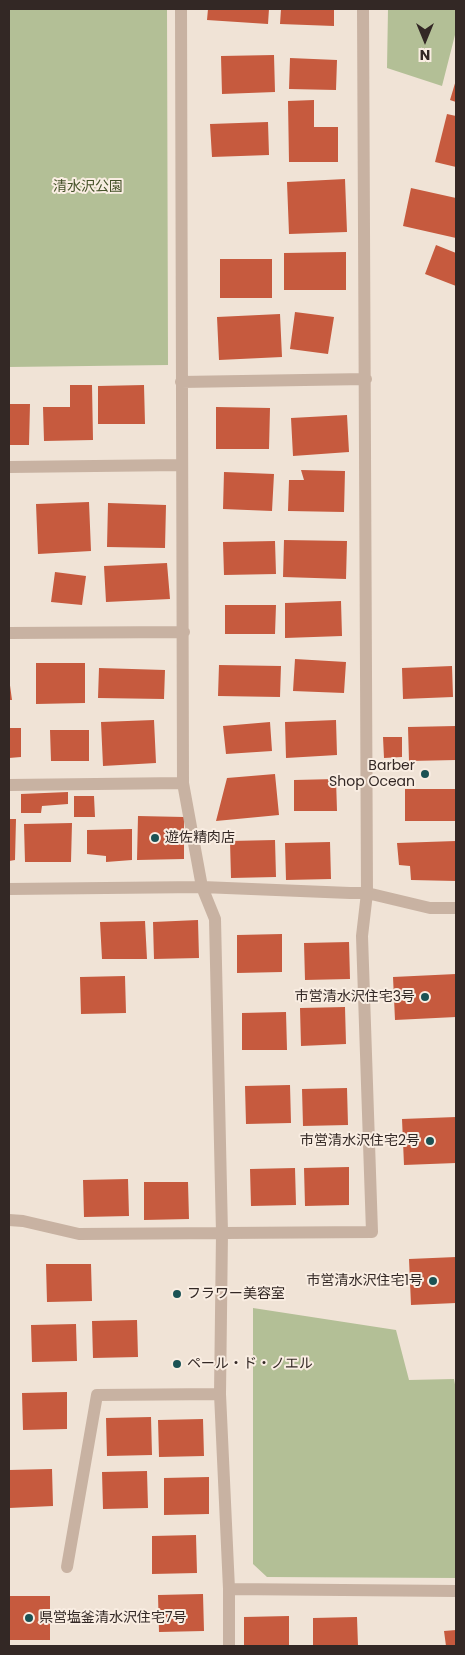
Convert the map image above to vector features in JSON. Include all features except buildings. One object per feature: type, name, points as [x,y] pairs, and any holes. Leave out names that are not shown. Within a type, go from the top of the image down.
[{"type":"street","points":[[181,9],[183,783],[202,887],[215,919],[222,1233],[220,1394],[229,1589],[229,1646]]},
{"type":"street","points":[[9,1220],[23,1221],[79,1234],[372,1232],[362,936],[368,894],[363,9]]},
{"type":"street","points":[[181,382],[366,379]]},
{"type":"street","points":[[9,467],[181,464]]},
{"type":"street","points":[[9,633],[184,632]]},
{"type":"street","points":[[9,785],[183,783]]},
{"type":"street","points":[[9,889],[202,887],[368,894],[430,908],[456,908]]},
{"type":"street","points":[[67,1567],[97,1395],[220,1394]]},
{"type":"street","points":[[229,1589],[456,1590]]},
{"type":"green space","name":"清水沢公園","points":[[9,9],[167,9],[168,365],[9,367]]},
{"type":"green space","points":[[388,9],[456,9],[456,31],[442,86],[387,68]]},
{"type":"green space","points":[[253,1308],[396,1330],[409,1380],[454,1379],[456,1390],[456,1578],[267,1577],[253,1564]]},
{"type":"place","name":"Barber Shop Ocean","points":[[425,774]]},
{"type":"place","name":"遊佐精肉店","points":[[155,838]]},
{"type":"place","name":"市営清水沢住宅3号","points":[[425,997]]},
{"type":"place","name":"市営清水沢住宅2号","points":[[430,1141]]},
{"type":"place","name":"市営清水沢住宅1号","points":[[433,1281]]},
{"type":"place","name":"フラワー美容室","points":[[177,1294]]},
{"type":"place","name":"ペール・ド・ノエル","points":[[177,1364]]},
{"type":"place","name":"県営塩釜清水沢住宅7号","points":[[29,1618]]}]
